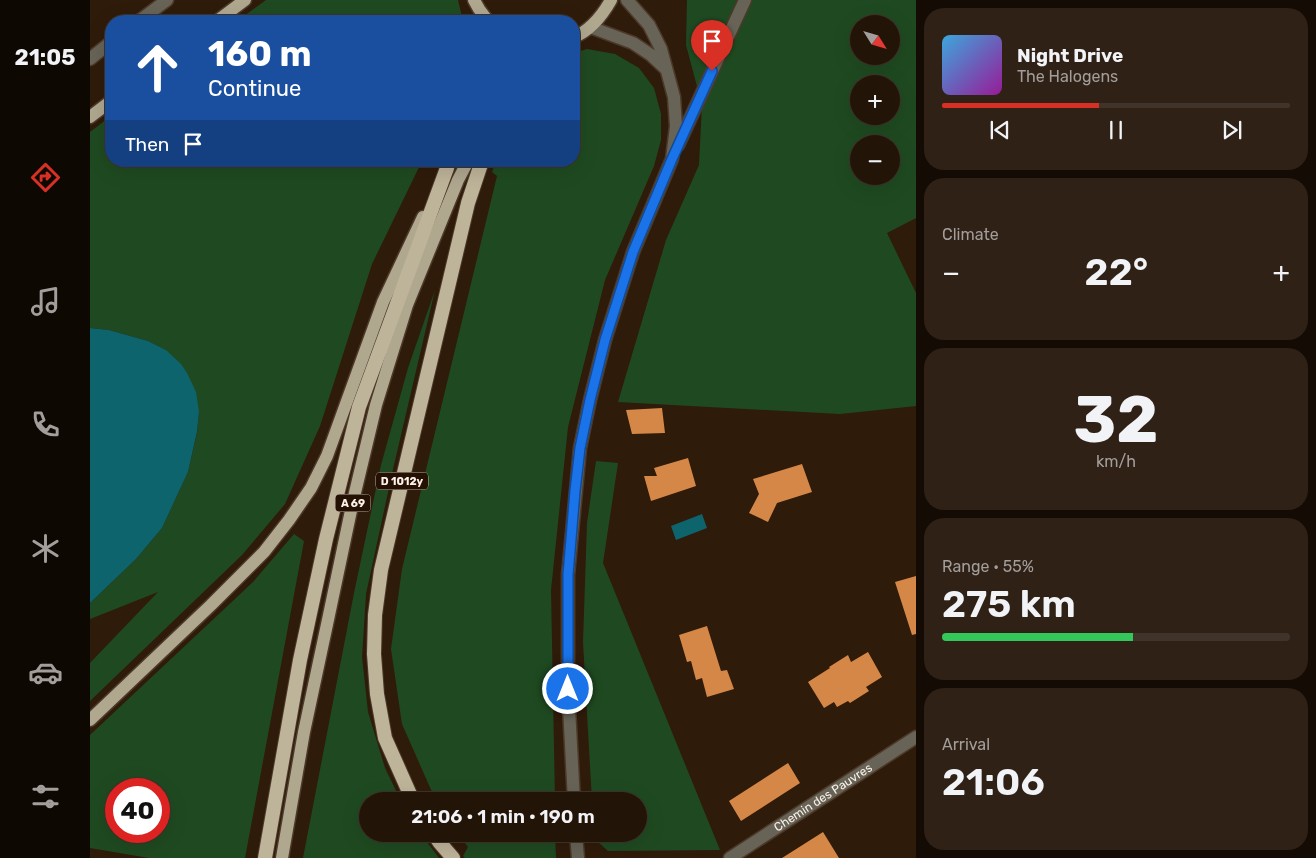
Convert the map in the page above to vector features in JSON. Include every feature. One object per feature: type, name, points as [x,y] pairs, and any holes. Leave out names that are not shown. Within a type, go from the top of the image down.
[{"type":"highway","name":"A 69","points":[[265,858],[300,660],[326,539],[359,406],[447,167]]},
{"type":"highway","name":"D 1012y","points":[[409,792],[386,738],[377,694],[374,654],[375,615],[383,561],[468,203],[480,167]]},
{"type":"highway","points":[[439,842],[453,858]]},
{"type":"main road","points":[[225,15],[245,0]]},
{"type":"main road","points":[[474,0],[482,15]]},
{"type":"main road","points":[[580,34],[599,19],[611,0]]},
{"type":"main road","points":[[90,117],[105,106]]},
{"type":"main road","name":"A 69","points":[[90,720],[264,552],[311,488],[327,456],[382,302],[447,167]]},
{"type":"main road","name":"A 69","points":[[282,858],[320,654],[376,405],[407,305],[465,167]]},
{"type":"street","points":[[147,15],[167,0]]},
{"type":"street","points":[[627,0],[649,25],[667,70],[674,97],[676,126],[672,159]]},
{"type":"street","points":[[574,792],[568,689],[568,575],[580,448],[590,400],[605,340],[633,252],[672,159],[745,0]]},
{"type":"street","points":[[590,27],[632,43],[651,55],[667,70]]},
{"type":"street","points":[[90,59],[105,47]]},
{"type":"street","name":"Chemin des Pauvres","points":[[730,858],[916,737]]},
{"type":"street","points":[[577,842],[578,858]]},
{"type":"green space","points":[[266,0],[458,0],[462,15],[245,15]]},
{"type":"green space","points":[[687,0],[916,0],[916,218],[887,233],[916,293],[916,406],[840,414],[618,402],[666,240],[699,165],[702,105],[686,45]]},
{"type":"green space","points":[[587,49],[615,54],[639,68],[654,88],[661,114],[661,140],[654,166],[605,280],[568,427],[551,590],[555,792],[432,792],[402,724],[391,649],[402,569],[497,176],[492,172],[494,167],[580,167],[580,51]]},
{"type":"green space","points":[[105,121],[105,167],[419,167],[372,264],[320,426],[285,504],[242,555],[90,701],[90,663],[158,592],[90,619],[90,603],[136,559],[162,528],[188,472],[197,433],[199,412],[166,350],[148,341],[109,330],[90,328],[90,132]]},
{"type":"green space","points":[[435,290],[366,594],[362,657],[368,712],[385,768],[397,792],[359,792],[359,842],[427,842],[439,858],[303,858],[354,593],[381,465],[408,368]]},
{"type":"green space","points":[[596,461],[618,463],[603,563],[720,850],[608,851],[598,842],[647,842],[647,792],[591,792],[583,642],[587,523]]},
{"type":"green space","points":[[294,534],[304,541],[245,858],[149,858],[90,848],[90,735],[253,582]]},
{"type":"green space","points":[[464,842],[555,842],[556,858],[465,858],[463,856],[468,847]]},
{"type":"water","points":[[90,328],[109,330],[148,341],[166,350],[181,364],[187,373],[196,392],[199,412],[197,432],[188,472],[162,528],[136,559],[90,603]]},
{"type":"water","points":[[702,514],[707,528],[676,540],[671,526]]},
{"type":"building","points":[[662,408],[665,433],[632,434],[626,410]]},
{"type":"building","points":[[688,458],[696,486],[651,501],[644,476],[657,476],[654,468]]},
{"type":"building","points":[[802,464],[812,492],[777,503],[768,522],[749,513],[759,494],[753,479]]},
{"type":"building","points":[[916,576],[916,634],[912,635],[895,582]]},
{"type":"building","points":[[707,626],[721,671],[727,670],[734,689],[707,697],[702,678],[696,680],[691,661],[687,662],[679,635]]},
{"type":"building","points":[[868,652],[882,677],[866,687],[869,691],[850,703],[848,701],[837,707],[834,702],[824,708],[808,682],[848,655],[851,662]]},
{"type":"building","points":[[788,763],[800,783],[741,821],[729,801]]},
{"type":"building","points":[[823,832],[839,858],[782,858]]},
{"type":"route","points":[[568,689],[568,575],[580,448],[590,400],[605,340],[633,252],[712,71]]}]
